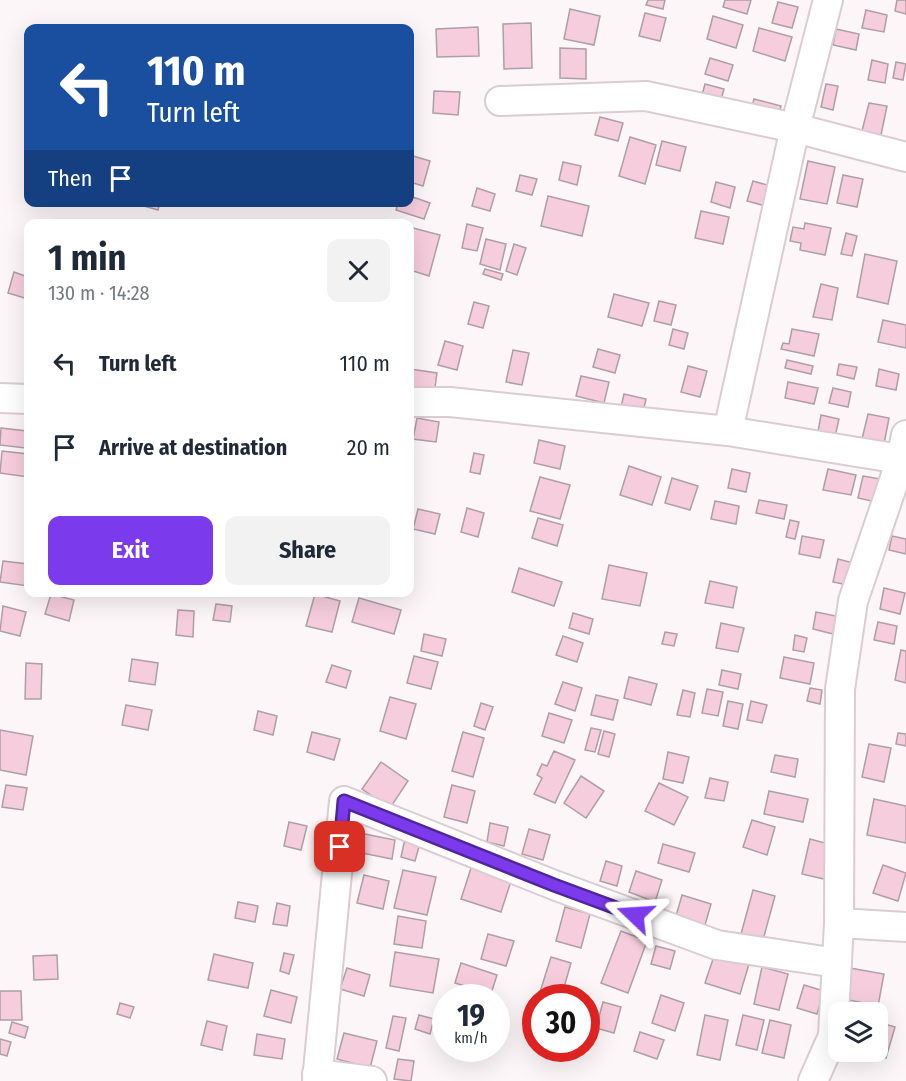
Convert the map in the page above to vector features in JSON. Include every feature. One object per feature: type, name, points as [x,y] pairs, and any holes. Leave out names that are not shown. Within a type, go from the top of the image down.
[{"type":"street","points":[[728,431],[795,128],[828,0]]},
{"type":"street","points":[[500,101],[646,96],[795,128],[906,157]]},
{"type":"street","points":[[0,398],[24,399]]},
{"type":"street","points":[[414,402],[450,402],[904,452],[854,601],[840,690],[839,923],[833,1036],[813,1081]]},
{"type":"street","points":[[372,1081],[317,1077],[344,801],[554,885],[717,945],[837,963]]},
{"type":"street","points":[[839,923],[906,927]]},
{"type":"building","points":[[648,0],[665,0],[663,9],[646,5]]},
{"type":"building","points":[[725,0],[751,0],[747,14],[723,7]]},
{"type":"building","points":[[897,0],[906,0],[906,14],[895,11]]},
{"type":"building","points":[[778,2],[798,7],[792,28],[772,23]]},
{"type":"building","points":[[570,9],[600,16],[594,45],[564,39]]},
{"type":"building","points":[[866,10],[887,15],[884,32],[862,28]]},
{"type":"building","points":[[645,13],[666,18],[660,41],[639,36]]},
{"type":"building","points":[[713,16],[743,25],[736,48],[707,39]]},
{"type":"building","points":[[531,23],[532,68],[504,69],[503,24]]},
{"type":"building","points":[[478,27],[479,56],[437,57],[436,29]]},
{"type":"building","points":[[759,28],[792,37],[785,61],[753,51]]},
{"type":"building","points":[[836,29],[859,34],[856,50],[833,45]]},
{"type":"building","points":[[560,48],[586,49],[586,79],[560,78]]},
{"type":"building","points":[[710,58],[733,65],[728,81],[705,74]]},
{"type":"building","points":[[872,60],[888,64],[885,83],[868,80]]},
{"type":"building","points":[[896,62],[906,64],[903,80],[893,78]]},
{"type":"building","points":[[705,84],[724,89],[719,107],[700,102]]},
{"type":"building","points":[[826,84],[838,86],[833,110],[821,107]]},
{"type":"building","points":[[434,91],[460,92],[458,115],[433,113]]},
{"type":"building","points":[[754,99],[781,106],[775,129],[748,122]]},
{"type":"building","points":[[869,103],[887,106],[881,135],[862,131]]},
{"type":"building","points":[[600,117],[623,123],[618,141],[595,135]]},
{"type":"building","points":[[630,137],[656,145],[645,184],[619,176]]},
{"type":"building","points":[[662,141],[686,147],[680,171],[656,165]]},
{"type":"building","points":[[414,156],[430,161],[423,186],[414,183]]},
{"type":"building","points":[[808,161],[835,167],[827,204],[800,199]]},
{"type":"building","points":[[563,162],[581,166],[577,185],[559,180]]},
{"type":"building","points":[[520,175],[537,179],[532,195],[516,191]]},
{"type":"building","points":[[843,175],[863,179],[857,207],[837,203]]},
{"type":"building","points":[[753,181],[774,187],[769,207],[747,201]]},
{"type":"building","points":[[716,182],[735,187],[730,208],[711,202]]},
{"type":"building","points":[[477,188],[495,194],[490,211],[472,206]]},
{"type":"building","points":[[548,196],[589,206],[582,236],[541,226]]},
{"type":"building","points":[[414,197],[430,203],[424,219],[396,210],[397,207],[414,207]]},
{"type":"building","points":[[701,211],[729,217],[723,244],[695,238]]},
{"type":"building","points":[[805,223],[831,228],[825,255],[800,250],[801,243],[790,241],[793,227],[804,229]]},
{"type":"building","points":[[467,224],[483,228],[477,251],[462,248]]},
{"type":"building","points":[[414,228],[440,235],[429,276],[414,271]]},
{"type":"building","points":[[846,233],[857,236],[852,256],[841,254]]},
{"type":"building","points":[[486,239],[506,244],[500,270],[480,264]]},
{"type":"building","points":[[514,244],[526,248],[517,275],[506,271]]},
{"type":"building","points":[[865,254],[897,261],[888,304],[857,297]]},
{"type":"building","points":[[485,269],[503,274],[501,280],[483,274]]},
{"type":"building","points":[[14,272],[24,276],[24,298],[8,293]]},
{"type":"building","points":[[821,284],[838,288],[832,320],[813,317]]},
{"type":"building","points":[[614,294],[649,303],[642,326],[608,317]]},
{"type":"building","points":[[659,301],[676,305],[671,325],[654,321]]},
{"type":"building","points":[[474,302],[489,306],[483,328],[468,324]]},
{"type":"building","points":[[883,320],[906,325],[906,348],[878,342]]},
{"type":"building","points":[[673,329],[688,333],[684,349],[669,345]]},
{"type":"building","points":[[792,329],[819,334],[814,356],[781,349],[783,343],[789,344]]},
{"type":"building","points":[[445,341],[463,346],[457,370],[438,365]]},
{"type":"building","points":[[598,349],[620,355],[615,373],[593,367]]},
{"type":"building","points":[[513,350],[529,353],[522,385],[506,382]]},
{"type":"building","points":[[787,360],[813,366],[811,374],[785,368]]},
{"type":"building","points":[[839,364],[857,367],[854,379],[837,375]]},
{"type":"building","points":[[688,366],[707,371],[700,397],[681,392]]},
{"type":"building","points":[[879,369],[899,374],[896,390],[876,386]]},
{"type":"building","points":[[414,370],[437,373],[434,395],[414,392]]},
{"type":"building","points":[[581,376],[609,382],[604,403],[576,396]]},
{"type":"building","points":[[788,382],[818,388],[814,404],[785,398]]},
{"type":"building","points":[[833,388],[851,392],[848,407],[829,403]]},
{"type":"building","points":[[624,394],[646,399],[642,417],[620,411]]},
{"type":"building","points":[[868,414],[889,418],[884,444],[862,439]]},
{"type":"building","points":[[821,415],[839,419],[834,441],[817,437]]},
{"type":"building","points":[[417,418],[439,422],[436,442],[414,439]]},
{"type":"building","points":[[1,428],[24,431],[24,448],[0,445]]},
{"type":"building","points":[[539,440],[565,446],[560,469],[534,463]]},
{"type":"building","points":[[2,451],[24,454],[24,476],[0,473]]},
{"type":"building","points":[[474,453],[484,455],[480,474],[470,472]]},
{"type":"building","points":[[629,466],[661,477],[652,505],[620,495]]},
{"type":"building","points":[[732,469],[750,473],[746,492],[728,488]]},
{"type":"building","points":[[828,469],[856,475],[851,495],[823,490]]},
{"type":"building","points":[[863,476],[886,480],[881,503],[858,498]]},
{"type":"building","points":[[540,477],[570,485],[560,519],[530,511]]},
{"type":"building","points":[[672,478],[698,486],[690,510],[665,503]]},
{"type":"building","points":[[759,500],[787,505],[784,519],[756,513]]},
{"type":"building","points":[[715,501],[739,506],[736,524],[711,519]]},
{"type":"building","points":[[467,508],[484,513],[478,537],[461,532]]},
{"type":"building","points":[[418,509],[440,514],[435,534],[414,529]]},
{"type":"building","points":[[538,518],[563,525],[557,546],[532,538]]},
{"type":"building","points":[[790,520],[799,522],[795,539],[786,537]]},
{"type":"building","points":[[802,536],[824,540],[820,558],[799,554]]},
{"type":"building","points":[[892,536],[906,539],[906,554],[889,550]]},
{"type":"building","points":[[838,559],[857,564],[853,586],[833,582]]},
{"type":"building","points":[[3,561],[24,564],[24,585],[0,582]]},
{"type":"building","points":[[609,565],[647,573],[640,606],[602,599]]},
{"type":"building","points":[[519,568],[562,582],[554,606],[512,592]]},
{"type":"building","points":[[710,581],[737,587],[733,608],[705,603]]},
{"type":"building","points":[[884,588],[905,593],[900,614],[880,609]]},
{"type":"building","points":[[50,597],[74,600],[69,621],[45,614]]},
{"type":"building","points":[[314,597],[340,601],[332,632],[306,626]]},
{"type":"building","points":[[359,598],[401,610],[394,634],[352,622]]},
{"type":"building","points":[[216,604],[232,606],[230,622],[213,620]]},
{"type":"building","points":[[3,606],[26,612],[20,636],[0,631]]},
{"type":"building","points":[[178,610],[194,611],[193,637],[176,635]]},
{"type":"building","points":[[816,612],[836,616],[833,634],[813,629]]},
{"type":"building","points":[[573,613],[593,619],[589,634],[569,628]]},
{"type":"building","points":[[878,622],[897,626],[894,644],[874,640]]},
{"type":"building","points":[[721,623],[744,628],[738,652],[716,648]]},
{"type":"building","points":[[665,632],[677,634],[674,646],[662,644]]},
{"type":"building","points":[[424,634],[446,639],[442,656],[421,651]]},
{"type":"building","points":[[795,635],[807,638],[804,652],[793,650]]},
{"type":"building","points":[[563,636],[583,643],[577,662],[556,655]]},
{"type":"building","points":[[901,650],[906,651],[906,683],[895,680]]},
{"type":"building","points":[[414,656],[438,662],[431,689],[407,683]]},
{"type":"building","points":[[784,657],[814,663],[810,684],[780,678]]},
{"type":"building","points":[[132,659],[158,663],[155,685],[129,681]]},
{"type":"building","points":[[26,663],[42,664],[41,699],[25,699]]},
{"type":"building","points":[[332,665],[351,671],[346,688],[326,682]]},
{"type":"building","points":[[722,670],[741,674],[738,689],[719,685]]},
{"type":"building","points":[[629,677],[657,684],[651,705],[624,698]]},
{"type":"building","points":[[563,682],[582,688],[575,711],[555,704]]},
{"type":"building","points":[[810,688],[822,690],[820,704],[807,701]]},
{"type":"building","points":[[707,689],[723,692],[718,716],[702,713]]},
{"type":"building","points":[[683,690],[695,693],[690,717],[677,715]]},
{"type":"building","points":[[596,695],[618,700],[613,720],[591,715]]},
{"type":"building","points":[[390,697],[416,704],[406,739],[380,731]]},
{"type":"building","points":[[728,701],[743,704],[738,729],[723,726]]},
{"type":"building","points":[[751,701],[767,705],[762,723],[747,720]]},
{"type":"building","points":[[481,703],[493,707],[485,730],[474,726]]},
{"type":"building","points":[[126,705],[152,710],[148,730],[122,725]]},
{"type":"building","points":[[258,711],[277,716],[273,735],[254,730]]},
{"type":"building","points":[[549,713],[572,720],[564,743],[542,736]]},
{"type":"building","points":[[591,728],[601,730],[595,752],[585,750]]},
{"type":"building","points":[[0,730],[33,736],[26,775],[0,770]]},
{"type":"building","points":[[604,731],[615,734],[609,757],[598,754]]},
{"type":"building","points":[[312,732],[340,739],[334,760],[307,752]]},
{"type":"building","points":[[463,732],[484,738],[473,777],[452,771]]},
{"type":"building","points":[[898,733],[906,734],[906,746],[896,744]]},
{"type":"building","points":[[869,744],[891,748],[884,782],[862,777]]},
{"type":"building","points":[[554,751],[575,760],[555,803],[534,794],[542,778],[537,775],[542,764],[547,766]]},
{"type":"building","points":[[668,752],[689,757],[683,783],[663,779]]},
{"type":"building","points":[[775,755],[798,759],[795,777],[771,772]]},
{"type":"building","points":[[381,762],[408,781],[390,808],[362,789]]},
{"type":"building","points":[[581,776],[604,791],[586,818],[564,803]]},
{"type":"building","points":[[710,778],[728,782],[724,801],[705,798]]},
{"type":"building","points":[[659,783],[688,797],[674,825],[645,811]]},
{"type":"building","points":[[6,785],[27,788],[23,810],[2,807]]},
{"type":"building","points":[[452,785],[475,791],[467,823],[444,817]]},
{"type":"building","points":[[769,791],[808,799],[803,822],[764,814]]},
{"type":"building","points":[[874,799],[906,806],[906,843],[867,835]]},
{"type":"building","points":[[752,820],[775,827],[767,855],[743,847]]},
{"type":"building","points":[[289,822],[307,826],[301,850],[284,846]]},
{"type":"building","points":[[490,823],[508,827],[504,846],[487,842]]},
{"type":"building","points":[[529,829],[550,835],[543,860],[522,854]]},
{"type":"building","points":[[360,833],[395,840],[392,859],[357,852]]},
{"type":"building","points":[[405,839],[420,843],[415,861],[401,857]]},
{"type":"building","points":[[810,839],[832,845],[824,879],[802,874]]},
{"type":"building","points":[[663,844],[695,853],[689,872],[658,863]]},
{"type":"building","points":[[606,861],[622,866],[617,886],[600,881]]},
{"type":"building","points":[[472,865],[512,878],[501,912],[461,899]]},
{"type":"building","points":[[883,865],[906,873],[898,901],[873,893]]},
{"type":"building","points":[[403,870],[436,877],[427,915],[394,908]]},
{"type":"building","points":[[636,871],[662,880],[655,902],[629,892]]},
{"type":"building","points":[[364,875],[389,881],[383,909],[357,903]]},
{"type":"building","points":[[753,890],[775,896],[760,951],[738,945]]},
{"type":"building","points":[[682,895],[711,904],[703,932],[674,923]]},
{"type":"building","points":[[238,902],[258,906],[255,922],[235,918]]},
{"type":"building","points":[[277,903],[290,906],[287,926],[273,924]]},
{"type":"building","points":[[565,907],[590,914],[581,948],[556,941]]},
{"type":"building","points":[[398,916],[426,921],[422,948],[394,944]]},
{"type":"building","points":[[621,931],[647,941],[628,993],[601,983]]},
{"type":"building","points":[[488,934],[514,941],[506,966],[481,959]]},
{"type":"building","points":[[656,946],[675,951],[670,969],[651,964]]},
{"type":"building","points":[[395,952],[439,959],[432,993],[390,986]]},
{"type":"building","points":[[284,953],[294,955],[289,974],[280,971]]},
{"type":"building","points":[[715,953],[749,964],[740,994],[705,983]]},
{"type":"building","points":[[214,954],[253,963],[248,988],[208,980]]},
{"type":"building","points":[[57,955],[58,979],[34,980],[33,956]]},
{"type":"building","points":[[551,957],[571,963],[565,984],[543,984]]},
{"type":"building","points":[[461,963],[497,975],[494,984],[455,983]]},
{"type":"building","points":[[762,967],[788,974],[779,1010],[754,1004]]},
{"type":"building","points":[[347,968],[370,975],[364,996],[340,989]]},
{"type":"building","points":[[850,968],[884,974],[879,1002],[844,999]]},
{"type":"building","points":[[804,985],[824,991],[817,1014],[797,1008]]},
{"type":"building","points":[[271,990],[297,997],[291,1023],[264,1016]]},
{"type":"building","points":[[0,991],[21,991],[22,1020],[0,1020]]},
{"type":"building","points":[[661,995],[684,1003],[675,1031],[652,1023]]},
{"type":"building","points":[[603,1002],[621,1007],[614,1033],[600,1029]]},
{"type":"building","points":[[120,1003],[134,1007],[130,1018],[117,1014]]},
{"type":"building","points":[[419,1015],[432,1018],[430,1034],[415,1029]]},
{"type":"building","points":[[705,1015],[728,1020],[720,1060],[697,1055]]},
{"type":"building","points":[[743,1015],[764,1020],[757,1050],[736,1045]]},
{"type":"building","points":[[393,1016],[406,1018],[399,1051],[386,1048]]},
{"type":"building","points":[[770,1020],[791,1025],[784,1058],[762,1053]]},
{"type":"building","points":[[207,1021],[227,1026],[222,1050],[201,1045]]},
{"type":"building","points":[[12,1022],[28,1027],[25,1038],[9,1033]]},
{"type":"building","points":[[888,1025],[895,1027],[888,1051]]},
{"type":"building","points":[[640,1032],[664,1040],[657,1059],[634,1051]]},
{"type":"building","points":[[344,1033],[377,1041],[370,1068],[337,1059]]},
{"type":"building","points":[[257,1034],[285,1039],[282,1059],[254,1055]]},
{"type":"building","points":[[0,1039],[11,1042],[7,1056],[0,1054]]},
{"type":"building","points":[[398,1059],[414,1061],[411,1081],[394,1079]]},
{"type":"route","points":[[340,847],[344,801],[635,915]]}]
